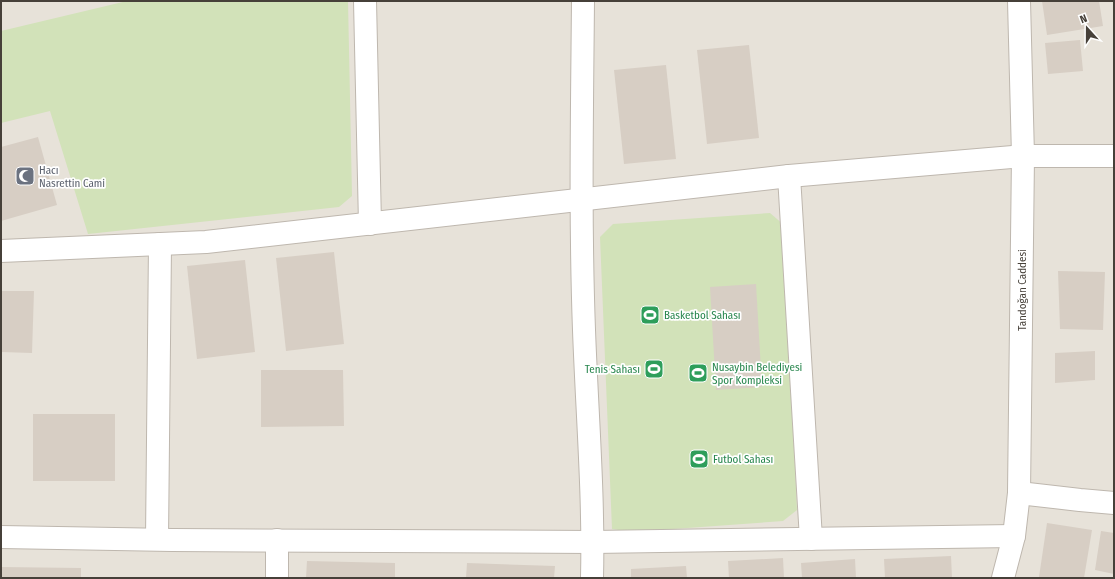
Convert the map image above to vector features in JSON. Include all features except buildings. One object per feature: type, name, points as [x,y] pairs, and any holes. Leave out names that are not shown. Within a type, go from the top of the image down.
[{"type":"street","points":[[365,1],[370,224]]},
{"type":"street","points":[[583,1],[582,200],[584,330],[593,542],[592,578]]},
{"type":"street","name":"Tandoğan Caddesi","points":[[1003,578],[1014,536],[1019,493],[1023,156],[1018,1]]},
{"type":"street","points":[[1,251],[206,242],[789,176],[1023,156],[1114,156]]},
{"type":"street","points":[[789,176],[811,539]]},
{"type":"street","points":[[157,539],[160,244]]},
{"type":"street","points":[[1019,493],[1080,500],[1114,502]]},
{"type":"street","points":[[1,537],[593,542],[1014,536]]},
{"type":"street","points":[[277,540],[277,578]]},
{"type":"shaded area","points":[[1,1],[1114,1],[1114,578],[1,578]]},
{"type":"green space","points":[[127,1],[348,1],[352,196],[339,207],[88,234],[50,111],[1,123],[1,31]]},
{"type":"green space","name":"Nusaybin Belediyesi Spor Kompleksi","points":[[770,213],[784,225],[797,510],[783,521],[631,532],[612,529],[600,237],[613,224]]},
{"type":"place","name":"Hacı Nasrettin Cami","points":[[25,176]]},
{"type":"place","name":"Basketbol Sahası","points":[[650,315]]},
{"type":"place","name":"Tenis Sahası","points":[[654,369]]},
{"type":"place","name":"Nusaybin Belediyesi Spor Kompleksi","points":[[698,373]]},
{"type":"place","name":"Futbol Sahası","points":[[699,459]]}]
